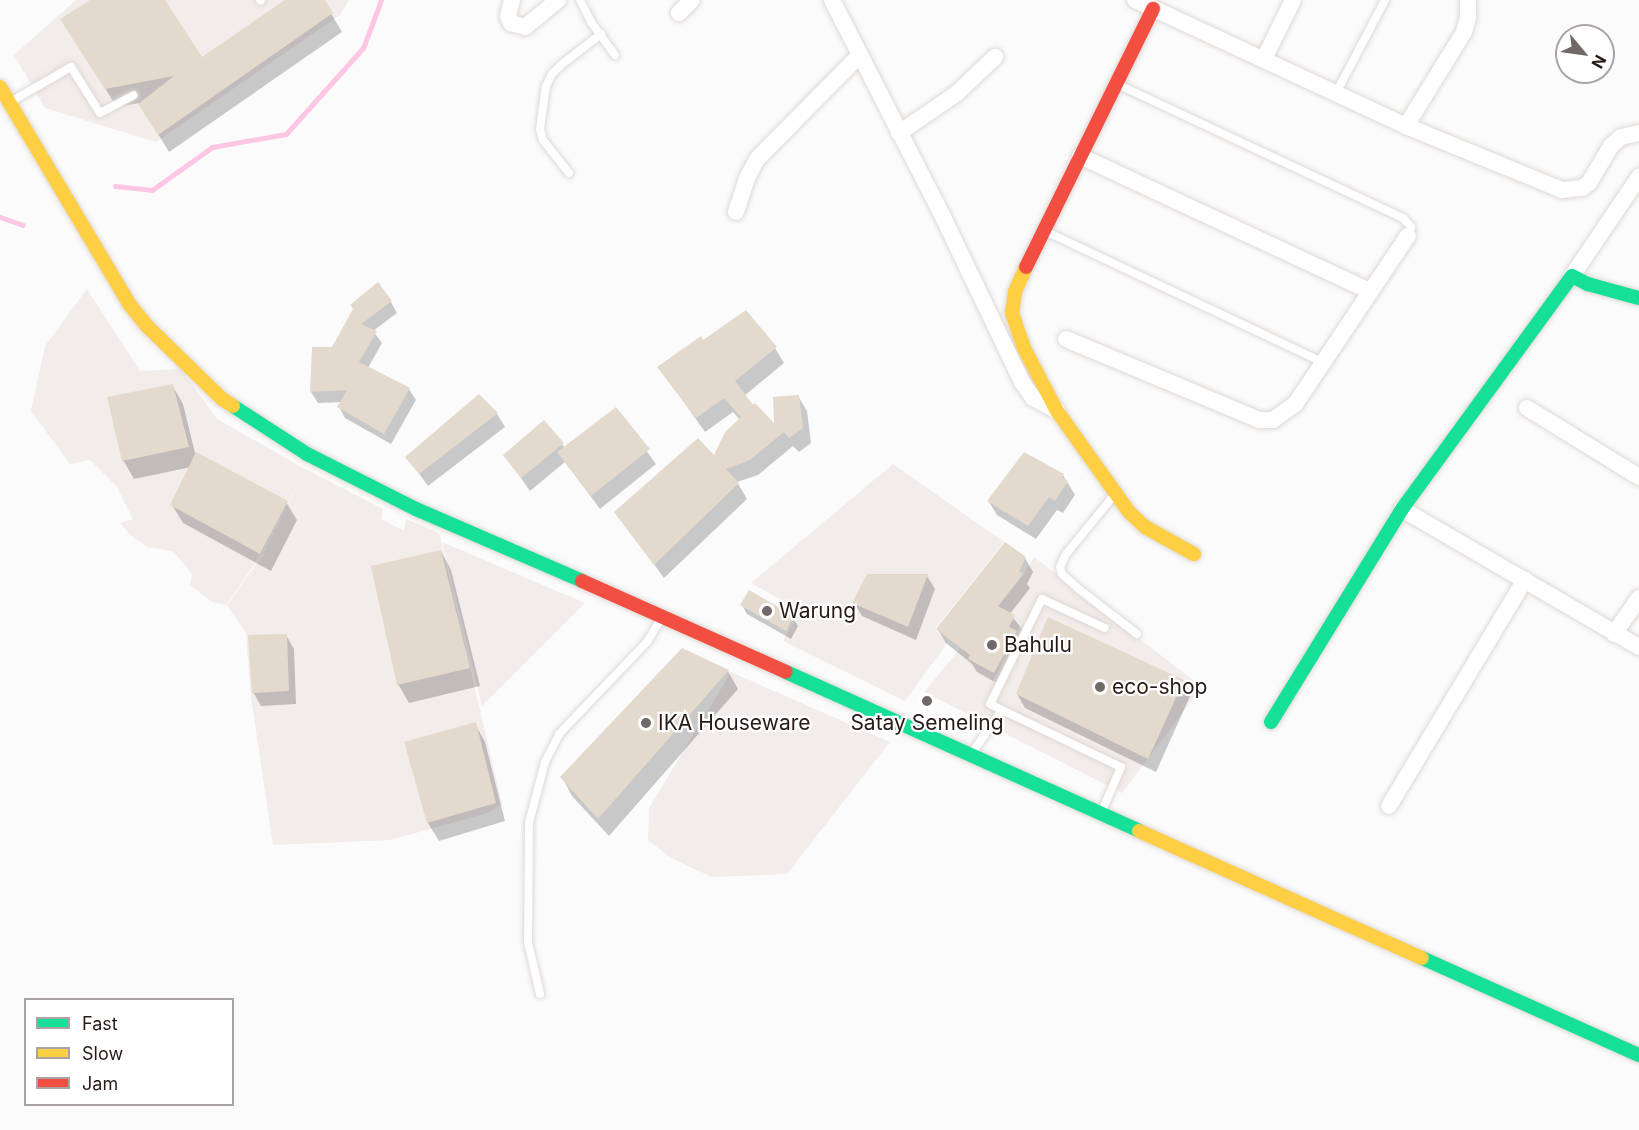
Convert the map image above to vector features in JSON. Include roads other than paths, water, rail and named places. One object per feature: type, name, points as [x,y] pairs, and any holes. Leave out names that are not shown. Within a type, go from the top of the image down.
[{"type":"main road","points":[[1153,9],[1043,230],[1015,292],[1012,313],[1024,348],[1057,411],[1115,493],[1139,522],[1194,554]]},
{"type":"main road","points":[[0,87],[130,305],[164,345],[222,399],[307,454],[416,509],[508,548],[1639,1055]]},
{"type":"main road","points":[[1271,722],[1402,509],[1572,276],[1588,284],[1639,298]]},
{"type":"street","points":[[512,0],[508,16],[511,23],[525,27],[558,0]]},
{"type":"street","points":[[679,13],[692,0]]},
{"type":"street","points":[[832,0],[1022,382],[1033,398],[1057,411]]},
{"type":"street","points":[[1135,0],[1264,59],[1335,95],[1562,190],[1582,188],[1589,183],[1616,141],[1629,133],[1639,133]]},
{"type":"street","points":[[1264,59],[1293,0]]},
{"type":"street","points":[[1406,126],[1464,32],[1468,18],[1468,0]]},
{"type":"street","points":[[736,212],[747,178],[757,159],[860,55]]},
{"type":"street","points":[[899,132],[956,94],[995,57]]},
{"type":"street","points":[[1080,156],[1370,291]]},
{"type":"street","points":[[1572,276],[1639,177]]},
{"type":"street","points":[[1066,339],[1260,420],[1273,420],[1289,411],[1408,237]]},
{"type":"street","points":[[1527,408],[1639,477]]},
{"type":"street","points":[[1402,509],[1639,647]]},
{"type":"street","points":[[1389,806],[1526,580]]},
{"type":"street","points":[[1614,634],[1639,598]]},
{"type":"lane","points":[[580,0],[615,54]]},
{"type":"lane","points":[[1335,95],[1385,0]]},
{"type":"lane","points":[[569,173],[543,140],[540,129],[546,86],[552,74],[561,65],[600,34]]},
{"type":"lane","points":[[9,103],[71,67],[100,113],[134,95]]},
{"type":"lane","points":[[1115,83],[1403,218],[1411,227],[1408,237]]},
{"type":"lane","points":[[1043,230],[1322,362]]},
{"type":"lane","points":[[1115,493],[1066,554],[1060,567],[1062,574],[1080,590],[1137,634]]},
{"type":"lane","points":[[1101,814],[1121,767],[990,704],[1042,598],[1105,628]]},
{"type":"lane","points":[[540,994],[528,942],[529,823],[545,762],[559,734],[647,642],[661,618]]},
{"type":"lane","points":[[970,756],[1002,710]]},
{"type":"waterway","points":[[115,186],[152,190],[212,147],[286,134],[363,48],[381,0]]},
{"type":"waterway","points":[[0,217],[23,225]]},
{"type":"place","name":"Warung","points":[[767,611]]},
{"type":"place","name":"Bahulu","points":[[992,645]]},
{"type":"place","name":"eco-shop","points":[[1100,687]]},
{"type":"place","name":"Satay Semeling","points":[[927,701]]},
{"type":"place","name":"IKA Houseware","points":[[646,723]]}]
